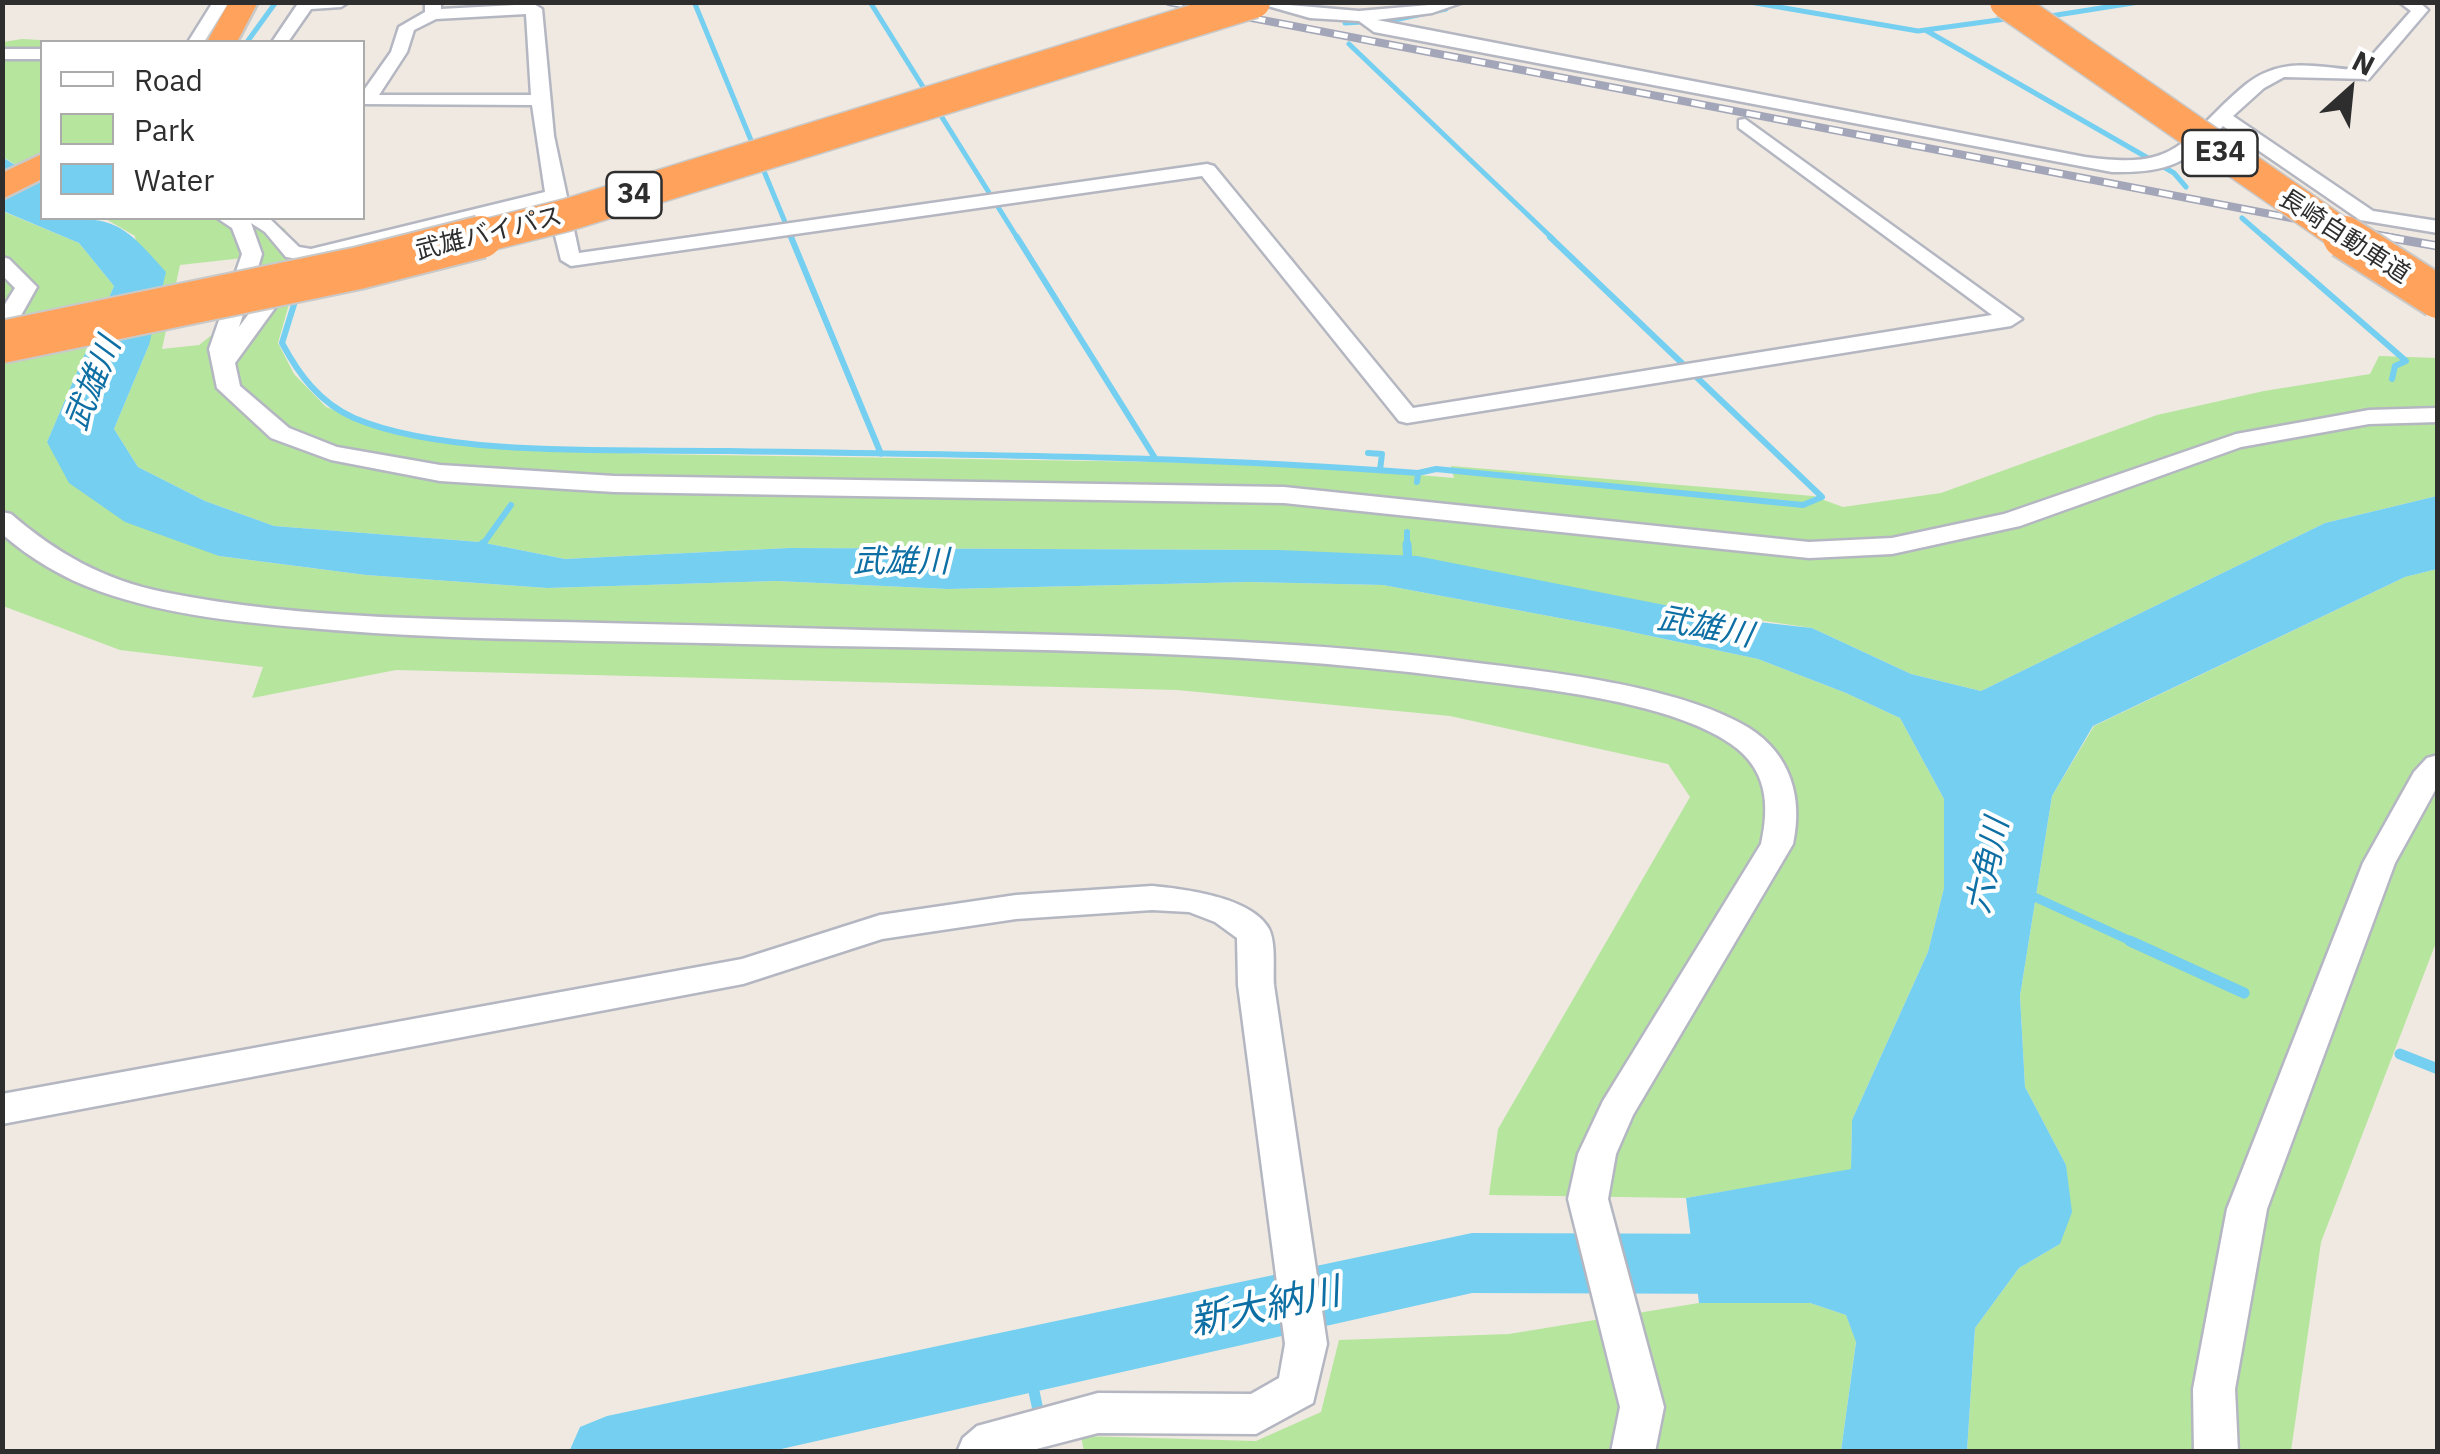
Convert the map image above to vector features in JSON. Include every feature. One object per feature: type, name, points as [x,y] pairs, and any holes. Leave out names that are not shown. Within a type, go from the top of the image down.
[{"type":"highway","points":[[223,40],[244,2]]},
{"type":"highway","name":"武雄バイパス","points":[[2,342],[305,280],[568,214],[1254,2]]},
{"type":"highway","points":[[1104,49],[1264,2]]},
{"type":"highway","name":"長崎自動車道","points":[[2006,2],[2294,205],[2438,298]]},
{"type":"highway","name":"長崎自動車道","points":[[2035,2],[2180,105],[2438,275]]},
{"type":"highway","points":[[2,188],[40,167]]},
{"type":"street","points":[[197,40],[221,2]]},
{"type":"street","points":[[281,40],[307,3],[341,2]]},
{"type":"street","points":[[1264,2],[1317,15],[1364,16],[1420,11],[1456,2]]},
{"type":"street","points":[[1364,16],[1374,26],[2116,168],[2180,158],[2220,116],[2270,77],[2284,73],[2363,76],[2386,45],[2415,19],[2420,10],[2407,2]]},
{"type":"street","points":[[538,100],[367,100],[399,52],[408,27],[433,8],[534,10],[538,100],[553,196],[571,260],[1207,170],[1407,416],[2010,319],[1745,124]]},
{"type":"street","points":[[2,54],[40,54]]},
{"type":"street","points":[[2220,116],[2367,216],[2438,226]]},
{"type":"street","points":[[241,220],[293,253],[310,255],[553,196]]},
{"type":"street","points":[[241,220],[252,254],[220,349],[229,388],[280,433],[331,453],[440,473],[614,484],[1284,495],[1809,550],[1892,546],[2011,520],[2236,441],[2438,400]]},
{"type":"street","points":[[223,363],[264,308],[277,243]]},
{"type":"street","points":[[2,263],[26,287],[2,330]]},
{"type":"street","points":[[2369,417],[2438,415]]},
{"type":"street","points":[[2,520],[34,549],[96,584],[188,605],[337,624],[1165,646],[1341,658],[1502,674],[1619,694],[1705,720],[1754,746],[1775,774],[1786,809],[1777,844],[1616,1111],[1597,1154],[1588,1199],[1642,1407],[1633,1452]]},
{"type":"street","points":[[2216,1452],[2214,1389],[2247,1209],[2379,863],[2424,779],[2438,764]]},
{"type":"street","points":[[2,1109],[744,971],[880,927],[1016,907],[1152,898],[1178,900],[1227,914],[1254,933],[1256,985],[1306,1344],[1298,1390],[1256,1414],[1098,1413],[986,1446]]},
{"type":"green space","points":[[41,40],[40,180],[3,157],[3,42]]},
{"type":"green space","points":[[2,211],[79,243],[114,286],[47,442],[219,556],[366,575],[547,588],[776,581],[948,589],[1249,582],[1383,585],[1758,659],[1900,718],[1944,799],[1944,888],[1928,952],[1852,1120],[1851,1170],[1686,1198],[1489,1195],[1498,1129],[1690,797],[1668,764],[1450,716],[1177,690],[396,670],[252,698],[263,667],[120,650],[3,606]]},
{"type":"green space","points":[[107,220],[269,220],[285,229],[300,260],[256,267],[243,258],[180,265],[162,349],[199,345],[245,309],[291,297],[278,343],[294,374],[326,407],[383,429],[488,446],[648,454],[1286,464],[1454,478],[1451,466],[1813,496],[1843,507],[1941,493],[2157,415],[2264,391],[2370,374],[2379,356],[2437,358],[2437,496],[2325,523],[1981,691],[1911,674],[1812,628],[1280,550],[789,548],[565,559],[480,542],[274,526],[205,501],[138,467],[114,429],[149,345],[135,236]]},
{"type":"green space","points":[[2437,569],[2437,940],[2321,1242],[2291,1451],[1967,1452],[1975,1328],[2019,1268],[2060,1244],[2066,1165],[2025,1087],[2020,996],[2052,796],[2094,726],[2405,577]]},
{"type":"green space","points":[[1699,1303],[1810,1303],[1846,1315],[1856,1341],[1841,1451],[1084,1452],[1081,1436],[1256,1441],[1321,1412],[1339,1340],[1509,1334]]},
{"type":"water","points":[[2,157],[40,180],[40,220],[92,220],[113,225],[137,241],[166,272],[149,345],[114,429],[138,467],[205,501],[274,526],[480,542],[565,559],[789,548],[1280,550],[1417,556],[1740,620],[1812,628],[1911,674],[1981,691],[2325,523],[2437,496],[2437,569],[2405,577],[2093,726],[2052,796],[2020,996],[2025,1087],[2066,1165],[2072,1212],[2060,1244],[2019,1268],[1975,1328],[1967,1451],[1841,1451],[1856,1342],[1846,1315],[1810,1303],[1699,1303],[1686,1198],[1851,1169],[1852,1120],[1928,952],[1944,888],[1944,799],[1900,718],[1758,659],[1383,585],[1249,582],[948,589],[776,581],[547,588],[366,575],[219,556],[125,522],[69,483],[47,442],[114,286],[79,243],[3,211]]},
{"type":"waterway","points":[[248,40],[276,2]]},
{"type":"waterway","points":[[870,2],[1018,239]]},
{"type":"waterway","points":[[1750,2],[1918,31],[2013,18]]},
{"type":"waterway","points":[[2044,17],[2139,2]]},
{"type":"waterway","points":[[695,4],[755,150]]},
{"type":"waterway","points":[[1345,23],[1394,20],[1446,9]]},
{"type":"waterway","points":[[1927,31],[2174,173],[2186,187]]},
{"type":"waterway","points":[[1349,44],[1553,239]]},
{"type":"waterway","points":[[761,164],[792,239]]},
{"type":"waterway","points":[[2242,218],[2266,239]]},
{"type":"waterway","points":[[791,237],[881,453]]},
{"type":"waterway","points":[[1017,237],[1155,458]]},
{"type":"waterway","points":[[1418,473],[1436,469],[1803,505],[1822,497],[1550,237]]},
{"type":"waterway","points":[[2264,237],[2406,361],[2395,366],[2392,379]]},
{"type":"waterway","points":[[296,298],[282,343],[303,377],[342,412],[393,431],[437,440],[537,449],[881,453]]},
{"type":"waterway","points":[[881,453],[1160,459],[1418,473]]},
{"type":"waterway","points":[[1368,453],[1382,454],[1380,470]]},
{"type":"waterway","points":[[1417,482],[1418,473]]},
{"type":"waterway","points":[[481,547],[511,505]]},
{"type":"waterway","points":[[1407,532],[1407,544]]},
{"type":"waterway","points":[[478,551],[483,544]]},
{"type":"waterway","points":[[1407,544],[1408,564]]},
{"type":"waterway","points":[[2028,894],[2135,943]]},
{"type":"waterway","points":[[2130,941],[2244,993]]},
{"type":"waterway","points":[[2400,1054],[2438,1069]]},
{"type":"waterway","name":"新大納川","points":[[607,1452],[1472,1263],[1765,1264]]},
{"type":"waterway","points":[[1027,1359],[1038,1410]]},
{"type":"railway","points":[[1169,2],[2400,239]]},
{"type":"railway","points":[[2386,237],[2438,246]]},
{"type":"water label","name":"武雄川","points":[[94,384]]},
{"type":"water label","name":"武雄川","points":[[901,563]]},
{"type":"water label","name":"武雄川","points":[[1705,628]]},
{"type":"water label","name":"六角川","points":[[1989,866]]}]
